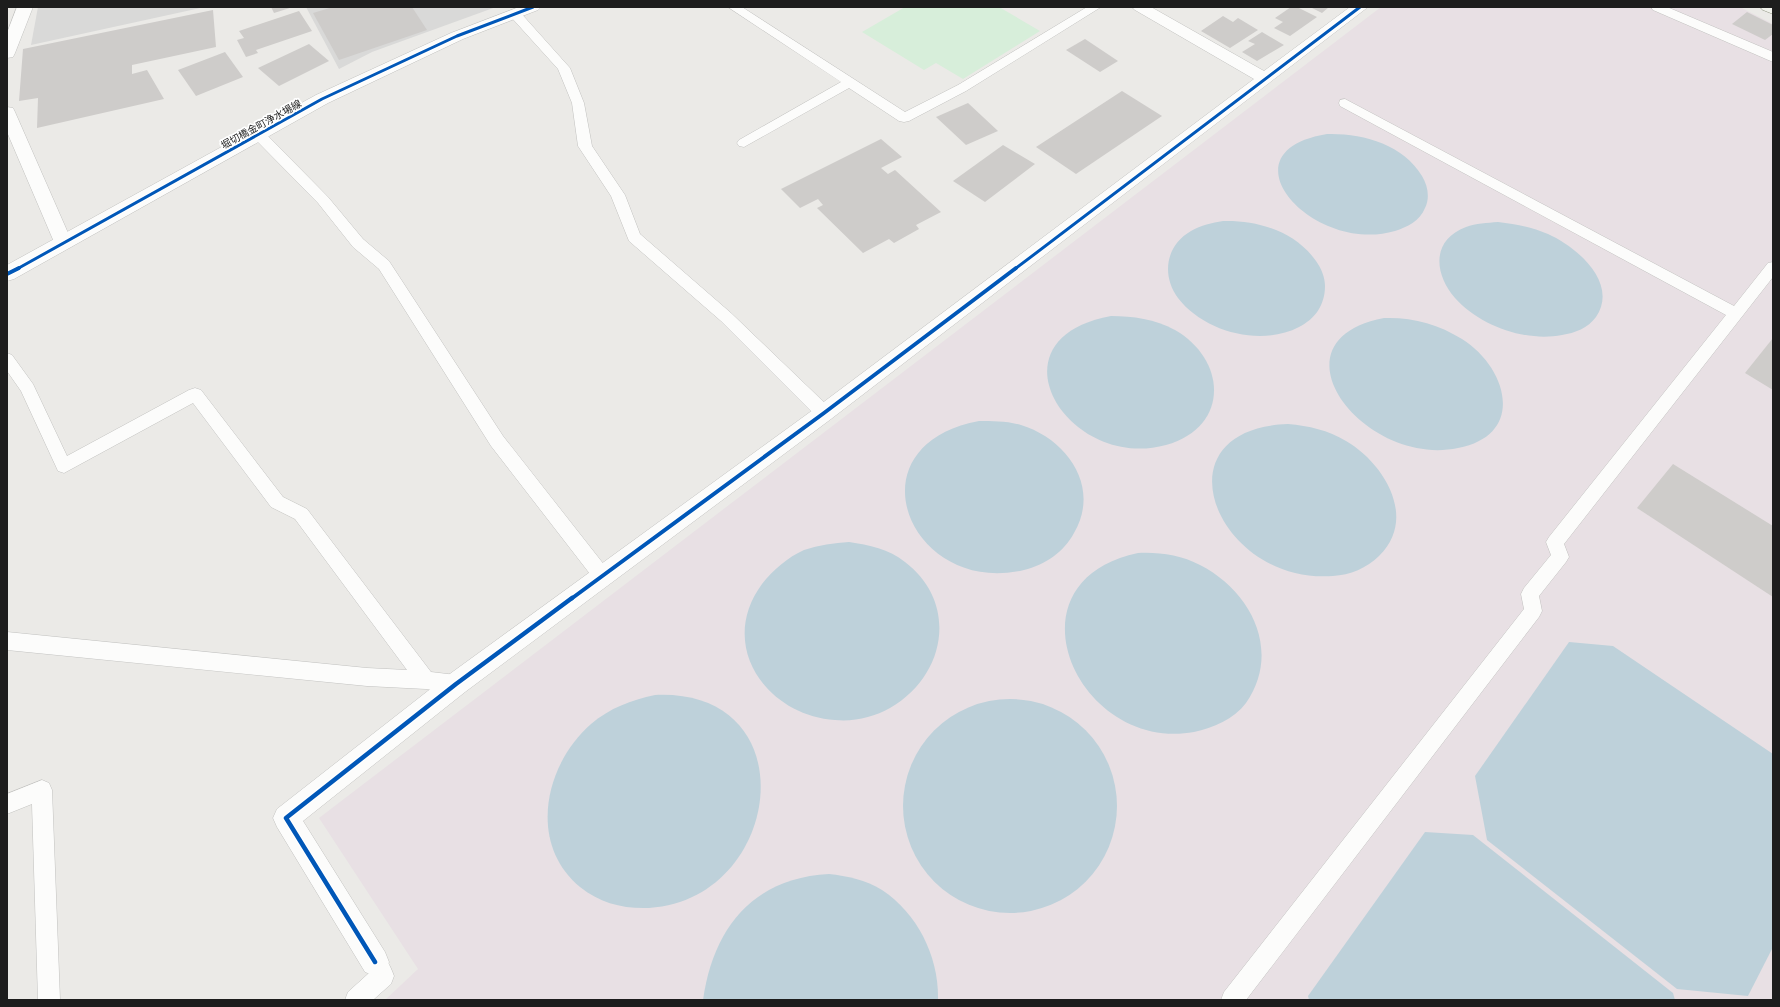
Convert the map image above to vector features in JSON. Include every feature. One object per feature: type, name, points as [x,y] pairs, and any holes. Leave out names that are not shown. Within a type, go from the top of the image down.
[{"type":"main road","points":[[1768,7],[1773,10]]},
{"type":"street","points":[[7,53],[25,7]]},
{"type":"street","name":"堀切橋金町浄水場線","points":[[7,274],[322,99],[457,36],[533,7]]},
{"type":"street","points":[[1140,7],[1264,78]]},
{"type":"street","points":[[375,962],[286,818],[456,684],[824,413],[1264,78],[1360,7]]},
{"type":"street","points":[[7,112],[63,242]]},
{"type":"lane","points":[[734,7],[904,118],[962,88],[1095,7]]},
{"type":"lane","points":[[1657,7],[1773,58]]},
{"type":"lane","points":[[515,14],[564,68],[578,102],[585,146],[618,196],[634,237],[726,317],[824,413]]},
{"type":"lane","points":[[744,143],[849,83]]},
{"type":"lane","points":[[1345,103],[1736,314]]},
{"type":"lane","points":[[259,135],[324,200],[358,243],[384,265],[496,440],[603,577]]},
{"type":"lane","points":[[1232,1000],[1533,611],[1530,594],[1560,557],[1555,542],[1728,327],[1736,314],[1773,268]]},
{"type":"lane","points":[[7,359],[14,382],[27,388],[64,466],[194,394],[277,502],[301,514],[426,680]]},
{"type":"lane","points":[[7,641],[359,676],[426,680],[456,684]]},
{"type":"lane","points":[[7,804],[42,790],[49,1000]]},
{"type":"lane","points":[[356,1000],[383,976],[375,962]]},
{"type":"shaded area","points":[[38,7],[205,7],[31,45]]},
{"type":"shaded area","points":[[306,7],[496,7],[372,52],[339,69]]},
{"type":"shaded area","points":[[1381,7],[1740,7],[1773,24],[1773,1000],[385,1000],[418,969],[319,818]]},
{"type":"green space","points":[[905,7],[999,7],[1040,31],[963,79],[936,63],[924,70],[862,32]]},
{"type":"water","points":[[1327,134],[1340,134],[1367,138],[1393,148],[1404,156],[1414,165],[1426,184],[1428,196],[1427,204],[1420,217],[1395,231],[1364,234],[1335,228],[1309,216],[1290,198],[1279,179],[1280,160],[1295,144]]},
{"type":"water","points":[[1223,221],[1236,221],[1262,225],[1274,229],[1297,242],[1316,261],[1324,279],[1325,293],[1318,311],[1310,320],[1299,327],[1284,333],[1268,336],[1251,336],[1234,333],[1203,320],[1189,310],[1178,298],[1169,280],[1168,270],[1171,252],[1176,244],[1191,231],[1207,224]]},
{"type":"water","points":[[1498,222],[1524,226],[1548,234],[1571,248],[1582,257],[1599,279],[1602,292],[1602,304],[1593,321],[1581,329],[1562,335],[1548,337],[1518,334],[1504,330],[1477,317],[1455,298],[1443,279],[1440,268],[1442,249],[1447,240],[1455,233],[1466,227]]},
{"type":"water","points":[[1111,316],[1144,319],[1167,326],[1192,343],[1205,358],[1212,375],[1214,392],[1211,409],[1202,424],[1187,436],[1166,445],[1130,448],[1098,439],[1072,422],[1054,399],[1047,374],[1053,350],[1073,329]]},
{"type":"water","points":[[1384,318],[1415,320],[1444,329],[1462,339],[1478,351],[1490,366],[1499,383],[1503,400],[1501,415],[1494,430],[1480,441],[1458,448],[1423,449],[1390,439],[1362,422],[1341,399],[1330,375],[1332,351],[1349,331]]},
{"type":"water","points":[[979,421],[995,421],[1021,425],[1038,432],[1052,441],[1065,453],[1075,467],[1081,482],[1084,499],[1081,516],[1074,533],[1065,546],[1053,557],[1032,568],[1024,570],[984,572],[950,562],[925,541],[909,515],[905,486],[914,459],[938,436]]},
{"type":"water","points":[[1288,424],[1318,429],[1346,441],[1373,463],[1391,492],[1396,509],[1396,525],[1390,541],[1379,556],[1364,567],[1352,572],[1333,576],[1292,572],[1258,557],[1232,533],[1216,505],[1212,477],[1222,451],[1246,432]]},
{"type":"water","points":[[849,542],[871,546],[892,554],[905,562],[922,579],[933,598],[939,618],[939,638],[934,659],[924,677],[909,694],[890,708],[877,714],[857,719],[835,720],[810,715],[788,705],[770,691],[756,673],[747,653],[745,630],[749,607],[762,584],[781,564],[804,550],[826,544]]},
{"type":"water","points":[[1138,553],[1170,555],[1200,565],[1218,576],[1234,590],[1246,606],[1256,624],[1261,643],[1261,663],[1256,683],[1246,703],[1241,709],[1223,722],[1194,732],[1153,732],[1117,717],[1089,692],[1071,661],[1065,628],[1073,596],[1096,570]]},
{"type":"water","points":[[1569,642],[1613,646],[1773,754],[1773,947],[1748,996],[1677,989],[1487,840],[1475,776]]},
{"type":"water","points":[[655,695],[705,702],[738,724],[757,757],[760,796],[751,835],[728,870],[694,896],[649,908],[621,906],[604,901],[588,893],[580,887],[563,869],[553,849],[548,827],[548,804],[553,782],[562,760],[575,741],[591,724],[598,718],[621,705]]},
{"type":"water","points":[[1010,699],[1031,701],[1051,707],[1069,717],[1086,730],[1099,747],[1109,765],[1115,785],[1117,806],[1115,827],[1109,847],[1099,865],[1086,882],[1069,895],[1051,905],[1031,911],[1010,913],[989,911],[969,905],[951,895],[934,882],[921,865],[911,847],[905,827],[903,806],[905,785],[911,765],[921,747],[934,730],[951,717],[969,707],[989,701]]},
{"type":"water","points":[[1425,832],[1473,835],[1673,993],[1675,1000],[1309,1000],[1308,996]]},
{"type":"water","points":[[829,874],[856,879],[870,884],[882,890],[906,911],[924,938],[930,953],[935,968],[938,1000],[703,1000],[708,974],[716,950],[727,930],[741,912],[758,897],[779,885],[802,878]]},
{"type":"building","points":[[271,7],[293,7],[274,13]]},
{"type":"building","points":[[333,7],[412,7],[427,30],[339,60],[313,13]]},
{"type":"building","points":[[1291,7],[1297,7],[1317,17],[1290,36],[1274,28],[1283,22],[1275,18]]},
{"type":"building","points":[[1310,7],[1329,7],[1322,13]]},
{"type":"building","points":[[213,10],[216,47],[132,65],[132,74],[147,70],[164,99],[37,128],[38,98],[19,101],[23,49]]},
{"type":"building","points":[[299,11],[312,31],[256,50],[258,53],[246,57],[237,40],[244,38],[239,31]]},
{"type":"building","points":[[1747,12],[1773,25],[1773,34],[1765,40],[1732,24]]},
{"type":"building","points":[[1223,16],[1233,22],[1238,18],[1258,30],[1230,48],[1201,31]]},
{"type":"building","points":[[1262,32],[1284,45],[1257,61],[1242,52],[1255,44],[1248,41]]},
{"type":"building","points":[[1085,39],[1118,61],[1100,72],[1066,50]]},
{"type":"building","points":[[309,44],[329,61],[279,86],[258,68]]},
{"type":"building","points":[[225,52],[243,77],[196,96],[178,70]]},
{"type":"building","points":[[1122,91],[1162,116],[1076,174],[1036,147]]},
{"type":"building","points":[[968,103],[998,131],[966,145],[936,117]]},
{"type":"building","points":[[881,139],[902,157],[881,168],[888,174],[895,170],[941,212],[916,225],[919,229],[894,243],[889,239],[863,253],[817,208],[823,205],[818,199],[800,208],[781,189]]},
{"type":"building","points":[[1003,145],[1035,164],[985,202],[953,181]]},
{"type":"building","points":[[1773,338],[1773,390],[1745,373]]},
{"type":"building","points":[[1673,464],[1773,526],[1773,597],[1637,508]]},
{"type":"cycle path","points":[[7,274],[322,99],[457,36],[533,7]]},
{"type":"cycle path","points":[[375,962],[286,818],[456,684],[824,413],[1360,7]]}]
